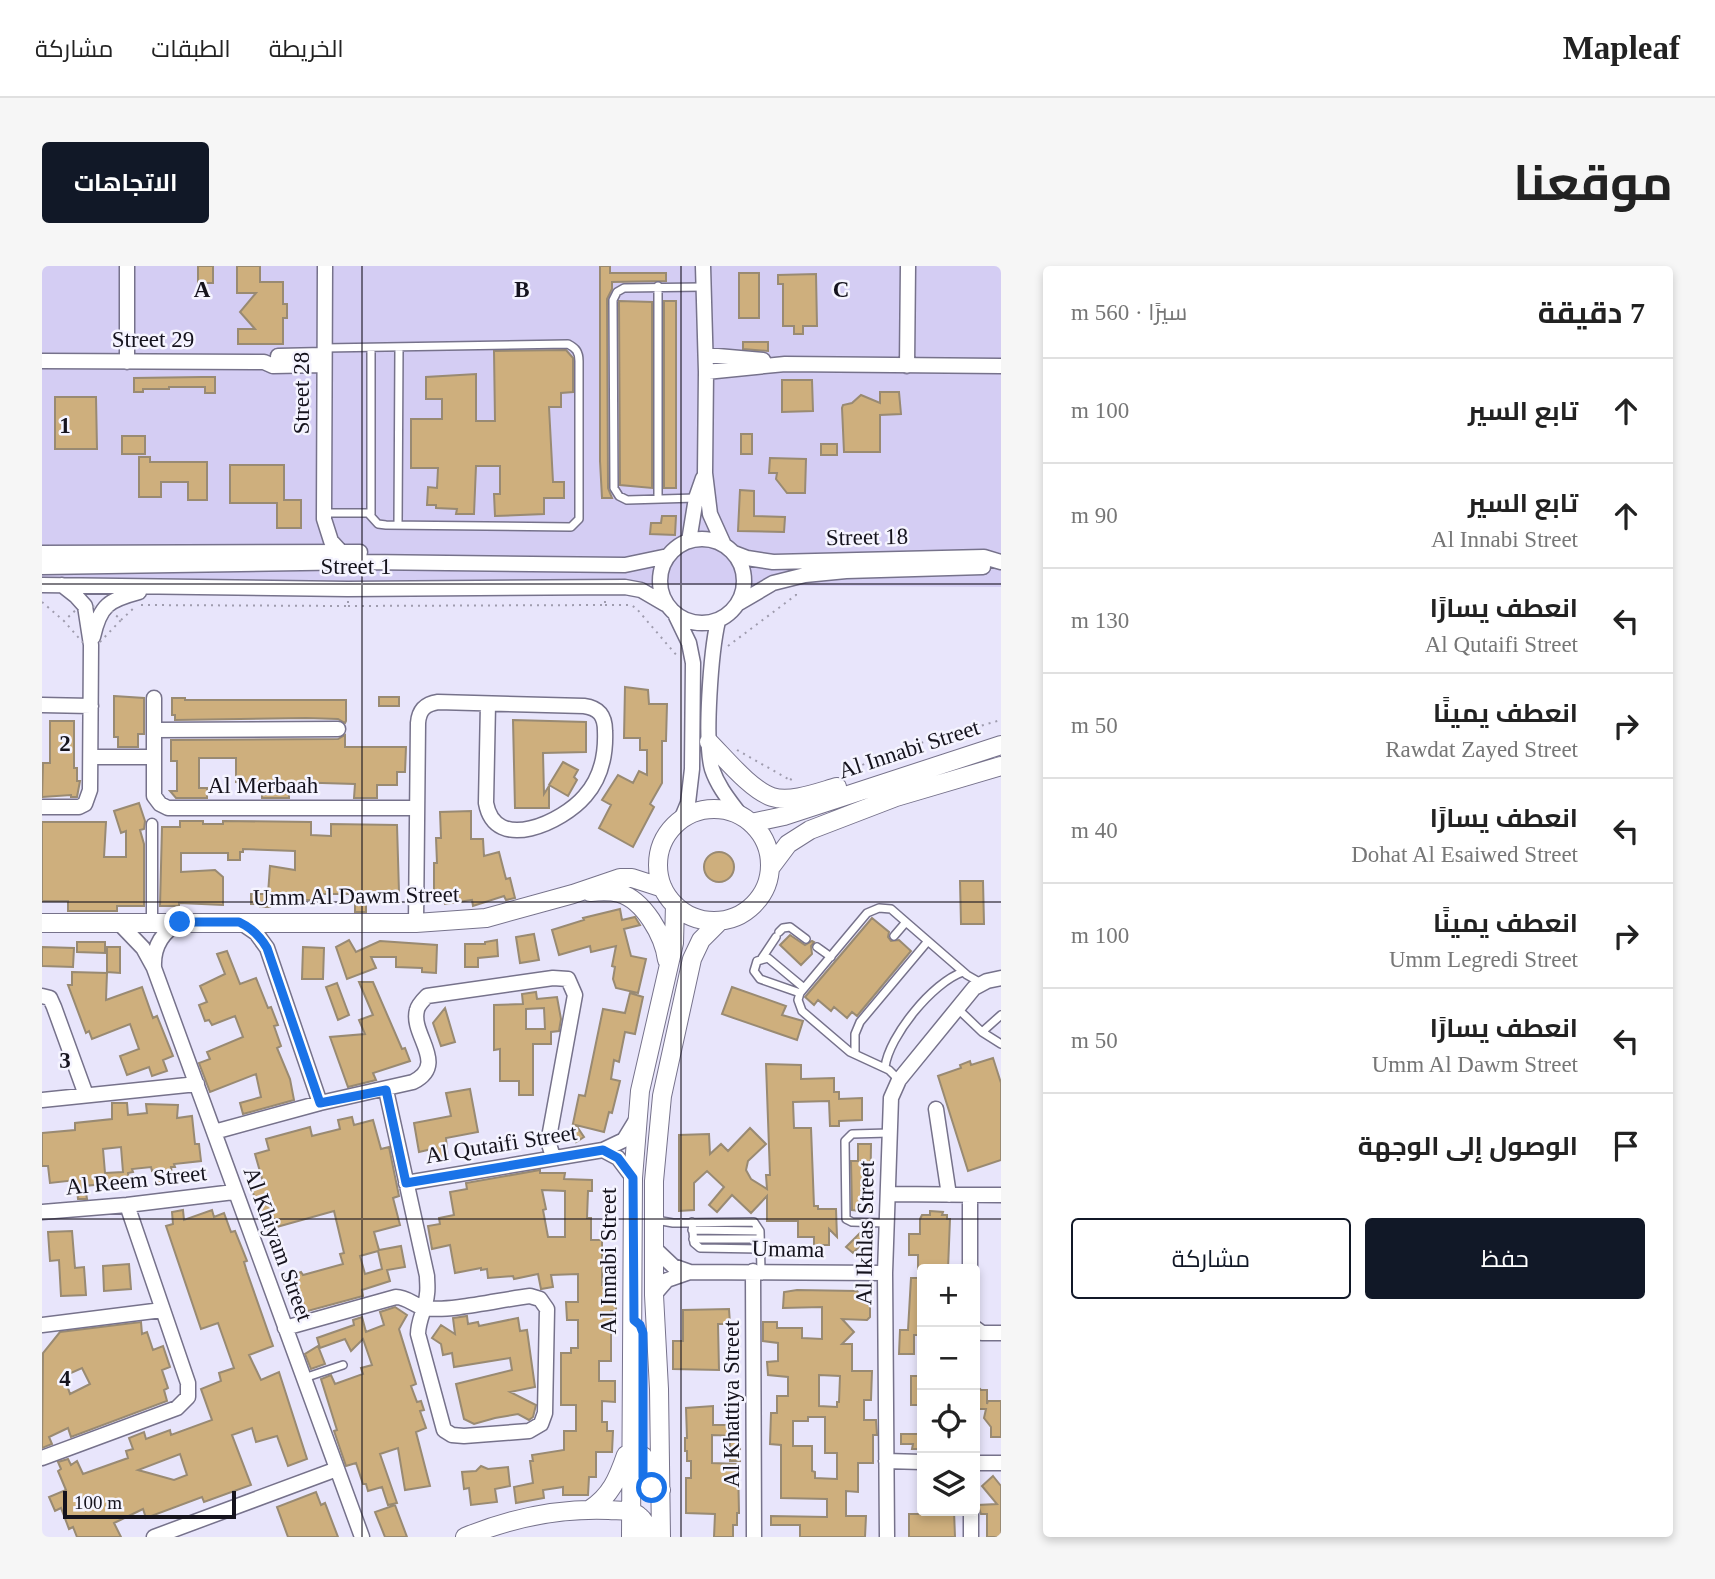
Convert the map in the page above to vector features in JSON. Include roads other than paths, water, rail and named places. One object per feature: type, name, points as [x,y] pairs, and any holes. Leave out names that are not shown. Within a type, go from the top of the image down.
[{"type":"street","points":[[127,266],[127,362]]},
{"type":"street","name":"Street 28","points":[[325,266],[324,516],[331,541],[342,553]]},
{"type":"street","points":[[670,609],[696,624],[718,621],[730,614],[739,603],[743,590],[741,564],[729,549],[710,514],[705,473],[706,355],[703,266]]},
{"type":"street","points":[[907,366],[908,266]]},
{"type":"street","points":[[706,355],[785,364],[1001,366]]},
{"type":"street","name":"Street 29","points":[[42,361],[264,362],[273,366],[324,356]]},
{"type":"street","points":[[706,372],[785,364]]},
{"type":"street","points":[[689,541],[696,498],[705,473]]},
{"type":"street","name":"Street 28","points":[[307,552],[318,537],[324,516]]},
{"type":"street","points":[[718,621],[713,661],[709,755],[716,780],[766,844],[770,868],[768,881],[755,904],[733,918],[720,921],[688,915],[674,905],[663,888],[658,863],[664,839],[681,820],[690,791],[693,663],[689,643],[661,592],[659,579],[668,556],[681,544],[707,539],[729,549]]},
{"type":"street","name":"Street 18","points":[[729,549],[747,558],[773,562],[984,557],[1001,563]]},
{"type":"street","name":"Street 1","points":[[42,553],[307,552],[497,556],[525,563]]},
{"type":"street","name":"Street 1","points":[[42,567],[364,562],[625,565],[668,556]]},
{"type":"street","name":"Street 18","points":[[739,603],[774,583],[805,575],[846,571],[988,567],[1001,563]]},
{"type":"street","name":"Street 1","points":[[42,584],[155,587],[625,587],[641,590],[670,609]]},
{"type":"street","points":[[42,807],[79,807],[85,804],[89,797],[91,645],[85,606],[61,585]]},
{"type":"street","points":[[91,645],[97,621],[106,606],[120,597],[155,587]]},
{"type":"street","name":"Al Merbaah","points":[[154,698],[154,796],[160,804],[168,808],[416,807]]},
{"type":"street","points":[[416,923],[418,723],[423,708],[438,702],[583,706],[599,711],[604,718],[606,745],[603,763],[596,781],[585,796],[572,809],[556,819],[519,830],[507,830],[496,825],[488,815],[486,803],[488,704]]},
{"type":"street","points":[[42,705],[90,706]]},
{"type":"street","points":[[154,730],[338,729]]},
{"type":"street","points":[[709,742],[758,789],[773,798],[785,799],[863,780],[896,778]]},
{"type":"street","name":"Al Innabi Street","points":[[746,819],[784,816],[1001,745]]},
{"type":"street","points":[[91,757],[154,757]]},
{"type":"street","name":"Al Innabi Street","points":[[770,868],[788,844],[810,830],[896,797],[1001,766]]},
{"type":"street","points":[[681,820],[704,810],[717,809],[746,819]]},
{"type":"street","points":[[152,824],[152,922]]},
{"type":"street","name":"Umm Al Dawm Street","points":[[42,923],[416,923],[486,918],[620,878],[632,878],[663,888]]},
{"type":"street","points":[[573,894],[611,891],[629,898],[659,930],[665,947],[668,970]]},
{"type":"street","name":"Al Innabi Street","points":[[631,1537],[633,1178],[637,1118],[640,1091],[674,943],[674,905]]},
{"type":"street","name":"Al Innabi Street","points":[[661,1537],[654,1295],[654,1181],[659,1119],[695,949],[707,932],[720,921]]},
{"type":"street","points":[[154,968],[158,945],[167,931],[180,922]]},
{"type":"street","points":[[239,922],[256,933],[267,948],[320,1103]]},
{"type":"street","points":[[267,948],[273,935],[286,922]]},
{"type":"street","name":"Al Khiyam Street","points":[[119,923],[144,948],[154,968],[361,1536]]},
{"type":"street","points":[[214,1132],[320,1103],[386,1090],[423,1077],[428,1067],[428,1056],[416,1020],[417,1007],[427,996],[553,978],[568,979],[575,995],[550,1132],[549,1144],[553,1157]]},
{"type":"street","name":"Al Ikhlas Street","points":[[887,1537],[885,1273],[891,1098],[899,1080],[974,988],[1001,978]]},
{"type":"street","points":[[42,996],[50,998],[54,1007],[86,1095]]},
{"type":"street","points":[[42,1100],[197,1084]]},
{"type":"street","points":[[285,1328],[396,1297],[403,1297],[424,1308],[530,1296],[540,1299],[547,1309],[545,1413],[541,1424],[529,1431],[464,1436],[452,1435],[444,1430],[418,1334],[419,1319],[424,1308],[427,1294],[427,1276],[386,1090]]},
{"type":"street","points":[[936,1109],[949,1195]]},
{"type":"street","name":"Al Qutaifi Street","points":[[406,1183],[603,1150],[624,1140],[637,1118]]},
{"type":"street","name":"Al Qutaifi Street","points":[[603,1150],[618,1158],[633,1178]]},
{"type":"street","name":"Al Reem Street","points":[[42,1212],[234,1192]]},
{"type":"street","points":[[889,1195],[1001,1195]]},
{"type":"street","points":[[970,1195],[970,1264]]},
{"type":"street","points":[[42,1458],[177,1408],[188,1397],[188,1383],[127,1205]]},
{"type":"street","points":[[654,1248],[666,1261],[690,1272]]},
{"type":"street","name":"Al Khattiya Street","points":[[754,1537],[757,1271]]},
{"type":"street","name":"Umama","points":[[654,1295],[667,1280],[690,1272],[885,1273]]},
{"type":"street","points":[[42,1325],[162,1310]]},
{"type":"street","points":[[634,1320],[643,1333],[643,1477],[648,1486],[661,1490]]},
{"type":"street","points":[[980,1332],[1001,1333]]},
{"type":"street","points":[[589,1510],[602,1501],[612,1488],[631,1441]]},
{"type":"street","points":[[886,1461],[917,1462]]},
{"type":"street","points":[[980,1463],[1001,1463]]},
{"type":"street","points":[[155,1537],[337,1469]]},
{"type":"street","points":[[465,1537],[492,1526],[539,1514],[589,1510],[631,1511],[643,1520],[647,1537]]},
{"type":"street","points":[[971,1516],[971,1537]]},
{"type":"lane","points":[[658,286],[658,499]]},
{"type":"lane","points":[[696,498],[627,500],[619,496],[614,488],[613,300],[617,292],[624,288],[704,287]]},
{"type":"lane","points":[[324,356],[371,348],[568,344],[575,347],[579,354],[579,519],[571,527],[378,524],[371,514],[371,348]]},
{"type":"lane","points":[[398,525],[399,348]]},
{"type":"lane","points":[[324,516],[371,514]]},
{"type":"lane","points":[[899,1080],[885,1068],[855,1054],[803,1012],[798,1000],[802,990],[821,974],[831,957],[872,909],[885,907],[891,909],[963,972],[982,983]]},
{"type":"lane","points":[[894,936],[906,922]]},
{"type":"lane","points":[[802,990],[760,979],[755,976],[754,965],[783,928],[790,927],[806,939]]},
{"type":"lane","points":[[855,1054],[854,1041],[860,1022],[928,941]]},
{"type":"lane","points":[[817,947],[831,957]]},
{"type":"lane","points":[[762,958],[772,961],[802,990]]},
{"type":"lane","points":[[885,1068],[895,1038],[931,993],[947,978],[963,972]]},
{"type":"lane","points":[[957,1007],[982,1032],[1001,1044]]},
{"type":"lane","points":[[982,1032],[1001,1015]]},
{"type":"lane","points":[[888,1223],[852,1222],[846,1219],[845,1141],[852,1134],[889,1133]]},
{"type":"lane","points":[[654,1219],[692,1226],[751,1221],[757,1224],[760,1235],[757,1271]]},
{"type":"lane","points":[[692,1226],[696,1246],[704,1249],[760,1249]]},
{"type":"lane","points":[[693,1239],[760,1235]]},
{"type":"lane","points":[[304,1378],[343,1365]]}]
